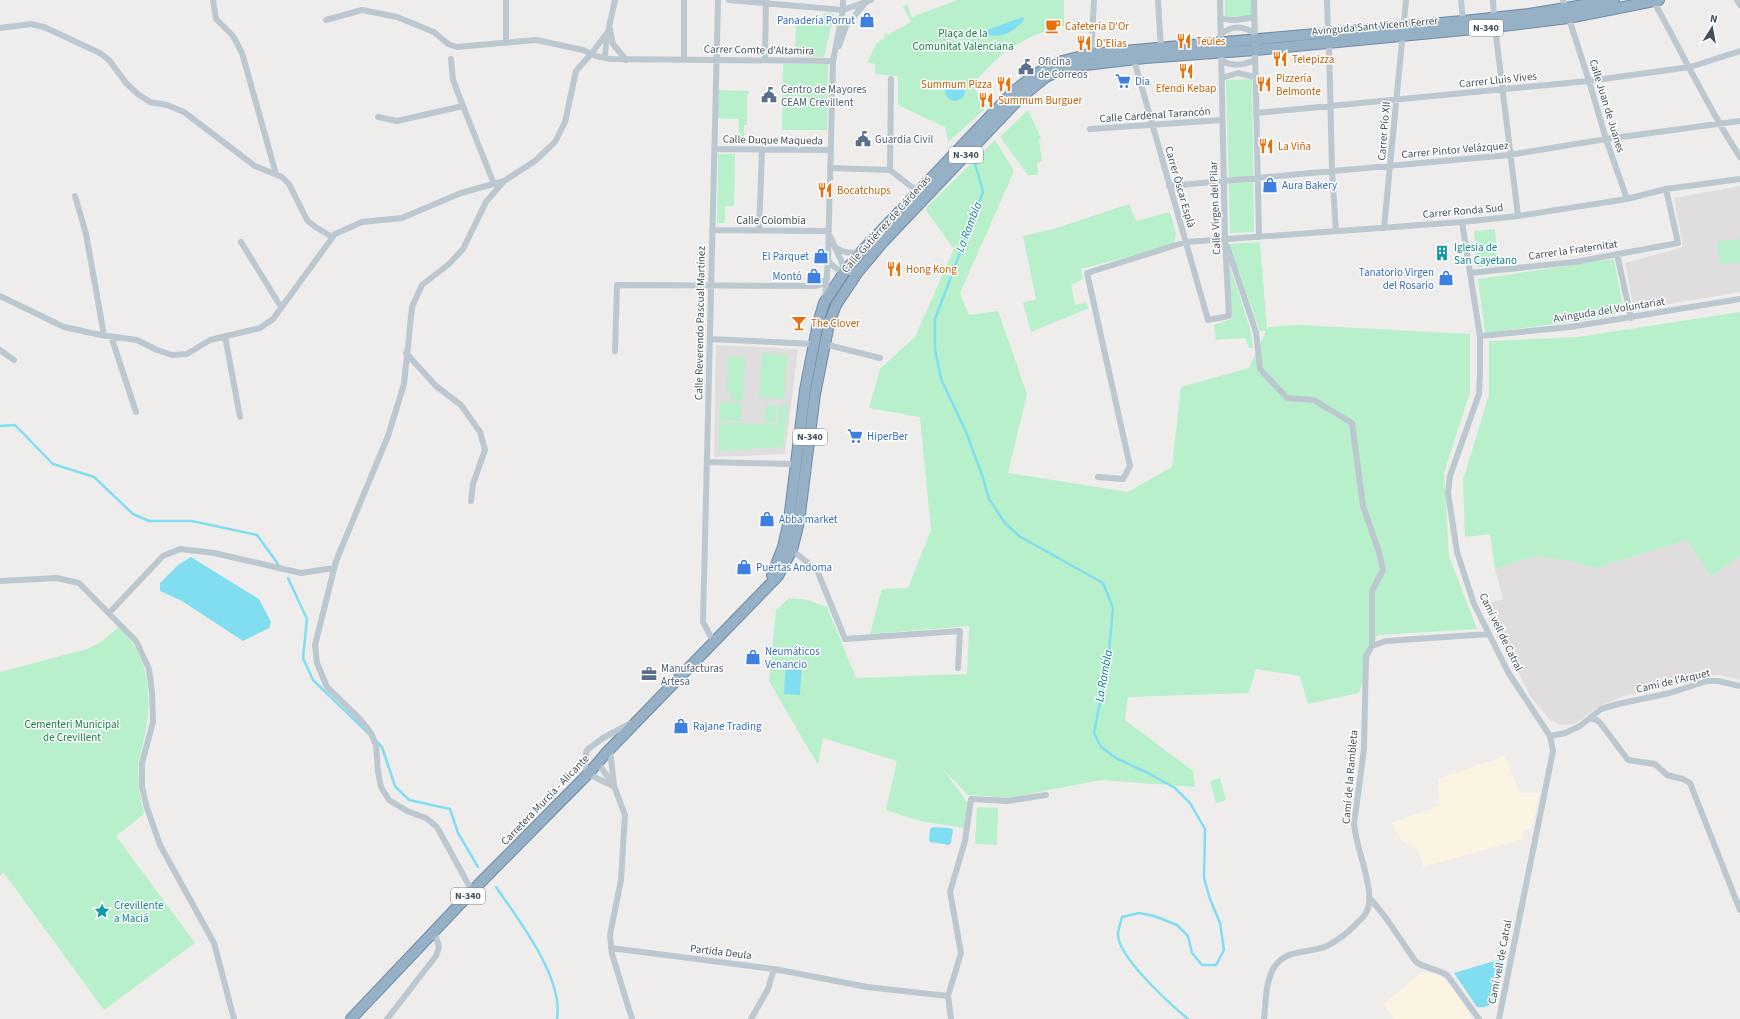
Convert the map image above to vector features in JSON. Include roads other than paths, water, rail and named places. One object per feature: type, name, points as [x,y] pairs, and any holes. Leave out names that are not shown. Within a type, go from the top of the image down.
[{"type":"highway","name":"Avinguda Sant Vicent Ferrer","points":[[1090,54],[1161,48],[1221,48],[1255,46],[1495,22],[1614,0]]},
{"type":"highway","name":"Avinguda Sant Vicent Ferrer","points":[[1565,9],[1657,1]]},
{"type":"highway","name":"Avinguda Sant Vicent Ferrer","points":[[1403,31],[1463,21],[1495,22]]},
{"type":"highway","name":"Avinguda Sant Vicent Ferrer","points":[[1092,65],[1221,48]]},
{"type":"highway","name":"Calle Gutiérrez de Cárdenas","points":[[756,598],[773,574],[783,547],[790,520],[794,477],[813,344],[824,303],[845,271],[861,252],[1014,91],[1037,73],[1062,61],[1090,54]]},
{"type":"highway","name":"Calle Gutiérrez de Cárdenas","points":[[756,598],[778,576],[792,550],[800,522],[815,394],[824,344],[836,305],[858,272],[1020,98],[1046,77],[1068,67],[1092,65]]},
{"type":"highway","name":"Carretera Murcia - Alicante","points":[[350,1019],[472,891],[588,774],[756,598]]},
{"type":"street","points":[[213,0],[216,19],[233,36],[242,53],[276,174]]},
{"type":"street","points":[[506,0],[506,43]]},
{"type":"street","points":[[607,59],[605,42],[610,29],[615,0]]},
{"type":"street","points":[[684,0],[684,59]]},
{"type":"street","name":"Calle Reverendo Pascual Martínez","points":[[714,643],[703,622],[718,0]]},
{"type":"street","points":[[729,0],[804,3],[843,10],[868,1]]},
{"type":"street","points":[[843,0],[846,26]]},
{"type":"street","points":[[1092,65],[1090,54],[1094,0]]},
{"type":"street","points":[[1158,0],[1161,48]]},
{"type":"street","name":"Calle Virgen del Pilar","points":[[1208,320],[1229,316],[1225,239],[1220,0]]},
{"type":"street","points":[[1254,0],[1259,237]]},
{"type":"street","points":[[1328,0],[1332,171],[1336,231]]},
{"type":"street","name":"Carrer Pío XII","points":[[1384,228],[1406,0]]},
{"type":"street","points":[[1461,0],[1463,21]]},
{"type":"street","points":[[1493,0],[1509,155],[1518,216]]},
{"type":"street","points":[[1737,0],[1740,5]]},
{"type":"street","points":[[833,61],[846,26],[868,1]]},
{"type":"street","points":[[1657,1],[1719,124],[1740,157]]},
{"type":"street","points":[[765,60],[766,2]]},
{"type":"street","name":"Calle Juan de Juanes","points":[[1565,9],[1627,200]]},
{"type":"street","name":"Carrer Comte d'Altamira","points":[[326,20],[362,10],[397,17],[434,32],[448,44],[458,47],[536,40],[583,50],[607,59],[833,61]]},
{"type":"street","points":[[824,303],[828,260],[833,61],[843,10]]},
{"type":"street","points":[[1220,18],[1229,21],[1254,17]]},
{"type":"street","points":[[0,28],[30,24],[44,27],[100,53],[109,60],[126,83],[139,95],[150,102],[167,105],[184,112],[255,166],[264,171],[282,177],[289,184],[307,220],[332,237]]},
{"type":"street","points":[[1238,26],[1246,28],[1255,46],[1238,66],[1230,65],[1221,48],[1228,29],[1238,26]]},
{"type":"street","points":[[610,29],[613,44],[626,60]]},
{"type":"street","points":[[0,296],[64,327],[136,340],[172,355],[187,354],[210,340],[260,328],[272,318],[281,307],[332,237],[345,229],[362,222],[402,218],[461,193],[504,181],[535,162],[555,142],[565,122],[576,71],[610,29]]},
{"type":"street","points":[[607,59],[613,44]]},
{"type":"street","name":"Carrer Lluis Vives","points":[[1256,113],[1331,107],[1589,81],[1690,67],[1740,50]]},
{"type":"street","points":[[451,59],[452,80],[494,184]]},
{"type":"street","name":"Carrer Òscar Esplà","points":[[1134,60],[1208,320]]},
{"type":"street","points":[[1222,78],[1238,73],[1255,77]]},
{"type":"street","points":[[890,79],[890,170]]},
{"type":"street","points":[[378,117],[397,121],[463,106]]},
{"type":"street","name":"Calle Cardenal Tarancón","points":[[1090,129],[1222,120]]},
{"type":"street","name":"Carrer Pintor Velázquez","points":[[1170,186],[1509,155],[1606,139],[1740,121]]},
{"type":"street","name":"Calle Duque Maqueda","points":[[715,149],[830,150]]},
{"type":"street","points":[[759,230],[762,150]]},
{"type":"street","points":[[830,168],[890,170],[918,192]]},
{"type":"street","name":"Carrer Ronda Sud","points":[[1098,477],[1123,479],[1130,466],[1087,273],[1186,242],[1462,222],[1518,216],[1627,200],[1666,189],[1740,179]]},
{"type":"street","points":[[472,891],[437,827],[426,818],[407,811],[389,800],[381,787],[376,746],[370,733],[361,720],[327,688],[317,663],[315,645],[334,568],[361,497],[388,436],[404,384],[406,353],[412,307],[422,285],[449,264],[463,249],[486,202],[504,181]]},
{"type":"street","name":"Carrer la Fraternitat","points":[[1470,273],[1575,262],[1678,243],[1666,189]]},
{"type":"street","points":[[75,196],[86,234],[104,335]]},
{"type":"street","name":"Camí vell de Catral","points":[[1462,222],[1480,336],[1479,394],[1450,476],[1448,493],[1457,552],[1474,604],[1508,672],[1550,736],[1554,751],[1499,1019]]},
{"type":"street","name":"Calle Colombia","points":[[712,230],[829,230]]},
{"type":"street","points":[[829,230],[845,271],[836,305]]},
{"type":"street","name":"Camí de la Rambleta","points":[[1225,239],[1256,332],[1260,369],[1287,398],[1314,400],[1352,423],[1363,506],[1379,552],[1383,570],[1372,592],[1372,646],[1366,656],[1364,749],[1354,824],[1355,836],[1369,888],[1369,904],[1365,915],[1347,933],[1326,946],[1286,955],[1275,966],[1268,984],[1264,1019]]},
{"type":"street","points":[[241,242],[281,307]]},
{"type":"street","points":[[835,247],[841,251],[849,253],[861,252]]},
{"type":"street","points":[[1617,254],[1632,318]]},
{"type":"street","points":[[828,260],[838,271],[858,272]]},
{"type":"street","points":[[614,351],[617,285],[815,286],[822,284],[827,278]]},
{"type":"street","name":"Avinguda del Voluntariat","points":[[1480,336],[1570,327],[1740,299]]},
{"type":"street","points":[[111,336],[136,412]]},
{"type":"street","points":[[225,336],[240,417]]},
{"type":"street","points":[[710,339],[813,344]]},
{"type":"street","points":[[824,344],[880,358]]},
{"type":"street","points":[[0,350],[14,360]]},
{"type":"street","points":[[406,353],[436,386],[461,405],[480,432],[486,450],[473,484],[471,501]]},
{"type":"street","points":[[794,477],[790,473],[789,464],[793,455],[798,450]]},
{"type":"street","points":[[707,462],[789,464]]},
{"type":"street","points":[[109,613],[163,556],[180,549],[214,553],[301,573],[334,568]]},
{"type":"street","points":[[792,550],[817,570],[845,639],[960,631],[958,668]]},
{"type":"street","points":[[0,581],[66,579],[79,583],[136,641],[149,669],[152,692],[153,722],[142,763],[142,787],[147,808],[160,846],[214,943],[234,1019]]},
{"type":"street","points":[[1372,646],[1386,641],[1489,634]]},
{"type":"street","name":"Camí de l'Arquet","points":[[1550,736],[1565,733],[1580,726],[1600,709],[1644,697],[1670,694],[1707,682],[1718,681],[1740,686]]},
{"type":"street","points":[[614,786],[588,774],[584,763],[587,750],[644,714]]},
{"type":"street","points":[[1590,718],[1597,720],[1601,724],[1628,760],[1655,764],[1667,775],[1683,779],[1690,783],[1740,910]]},
{"type":"street","points":[[610,750],[614,786]]},
{"type":"street","points":[[598,762],[614,786],[625,815],[621,880],[610,935],[611,948],[632,1019]]},
{"type":"street","points":[[951,1019],[948,996],[961,953],[950,892],[966,841],[971,799],[1007,801],[1046,795]]},
{"type":"street","points":[[1369,897],[1386,918],[1416,962],[1422,966],[1440,971],[1447,975],[1479,1019]]},
{"type":"street","points":[[389,1017],[436,956],[439,947],[434,931]]},
{"type":"street","name":"Partida Deula","points":[[611,948],[774,969],[868,987],[948,996]]},
{"type":"street","points":[[751,1019],[768,989],[774,969]]},
{"type":"water","points":[[1023,17],[1024,20],[1019,25],[1004,34],[992,36],[979,33]]},
{"type":"water","points":[[955,81],[962,84],[965,91],[962,98],[955,101],[948,98],[945,91],[948,84]]},
{"type":"water","points":[[191,557],[259,599],[271,622],[269,628],[243,641],[182,601],[160,591],[160,583],[178,565]]},
{"type":"water","points":[[786,662],[802,663],[800,695],[784,694]]},
{"type":"water","points":[[933,827],[950,828],[953,830],[951,843],[949,845],[930,842],[930,829]]},
{"type":"water","points":[[1498,960],[1503,962],[1493,1002],[1485,1007],[1477,1007],[1454,973]]},
{"type":"waterway","name":"La Rambla","points":[[974,160],[983,192],[935,319],[935,349],[941,379],[966,432],[989,499],[1005,523],[1019,536],[1103,583],[1113,608],[1108,661],[1094,733],[1101,747],[1116,758],[1175,788],[1190,803],[1205,829],[1204,878],[1210,899],[1220,923],[1224,950],[1216,965],[1202,965],[1192,953],[1188,936],[1177,925],[1154,916],[1139,913],[1122,917],[1118,933],[1121,945],[1136,968],[1158,992],[1188,1019]]},
{"type":"waterway","points":[[0,426],[15,425],[53,464],[94,477],[133,514],[149,521],[192,521],[257,535],[278,564]]},
{"type":"waterway","points":[[288,578],[307,619],[303,658],[313,680],[369,734]]},
{"type":"waterway","points":[[377,742],[382,747],[395,786],[409,800],[450,809],[458,833],[478,867]]},
{"type":"waterway","points":[[496,887],[527,932],[547,968],[554,986],[557,1003],[557,1019]]},
{"type":"place","name":"Panadería Porrut","points":[[867,20]]},
{"type":"place","name":"Cafetería D'Or","points":[[1053,26]]},
{"type":"place","name":"Teules","points":[[1184,41]]},
{"type":"place","name":"D'Elias","points":[[1084,43]]},
{"type":"place","name":"Telepizza","points":[[1280,59]]},
{"type":"place","name":"Oficina de Correos","points":[[1026,67]]},
{"type":"place","name":"Efendi Kebap","points":[[1186,71]]},
{"type":"place","name":"Dia","points":[[1123,81]]},
{"type":"place","name":"Summum Pizza","points":[[1004,84]]},
{"type":"place","name":"Pizzería Belmonte","points":[[1264,84]]},
{"type":"place","name":"Centro de Mayores CEAM Crevillent","points":[[769,95]]},
{"type":"place","name":"Summum Burguer","points":[[986,100]]},
{"type":"place","name":"Guardia Civil","points":[[863,139]]},
{"type":"place","name":"La Viña","points":[[1266,146]]},
{"type":"place","name":"Aura Bakery","points":[[1270,185]]},
{"type":"place","name":"Bocatchups","points":[[825,190]]},
{"type":"place","name":"Iglesia de San Cayetano","points":[[1442,253]]},
{"type":"place","name":"El Parquet","points":[[821,256]]},
{"type":"place","name":"Hong Kong","points":[[894,269]]},
{"type":"place","name":"Montó","points":[[814,276]]},
{"type":"place","name":"Tanatorio Virgen del Rosario","points":[[1446,278]]},
{"type":"place","name":"The Clover","points":[[799,323]]},
{"type":"place","name":"HiperBer","points":[[855,436]]},
{"type":"place","name":"Abba market","points":[[767,519]]},
{"type":"place","name":"Puertas Andoma","points":[[744,567]]},
{"type":"place","name":"Neumáticos Venancio","points":[[753,657]]},
{"type":"place","name":"Manufacturas Artesa","points":[[649,674]]},
{"type":"place","name":"Rajane Trading","points":[[681,726]]},
{"type":"place","name":"Crevillente a Maciá","points":[[102,911]]},
{"type":"park label","name":"Plaça de la Comunitat Valenciana","points":[[963,39]]},
{"type":"park label","name":"Cementeri Municipal de Crevillent","points":[[72,730]]}]
